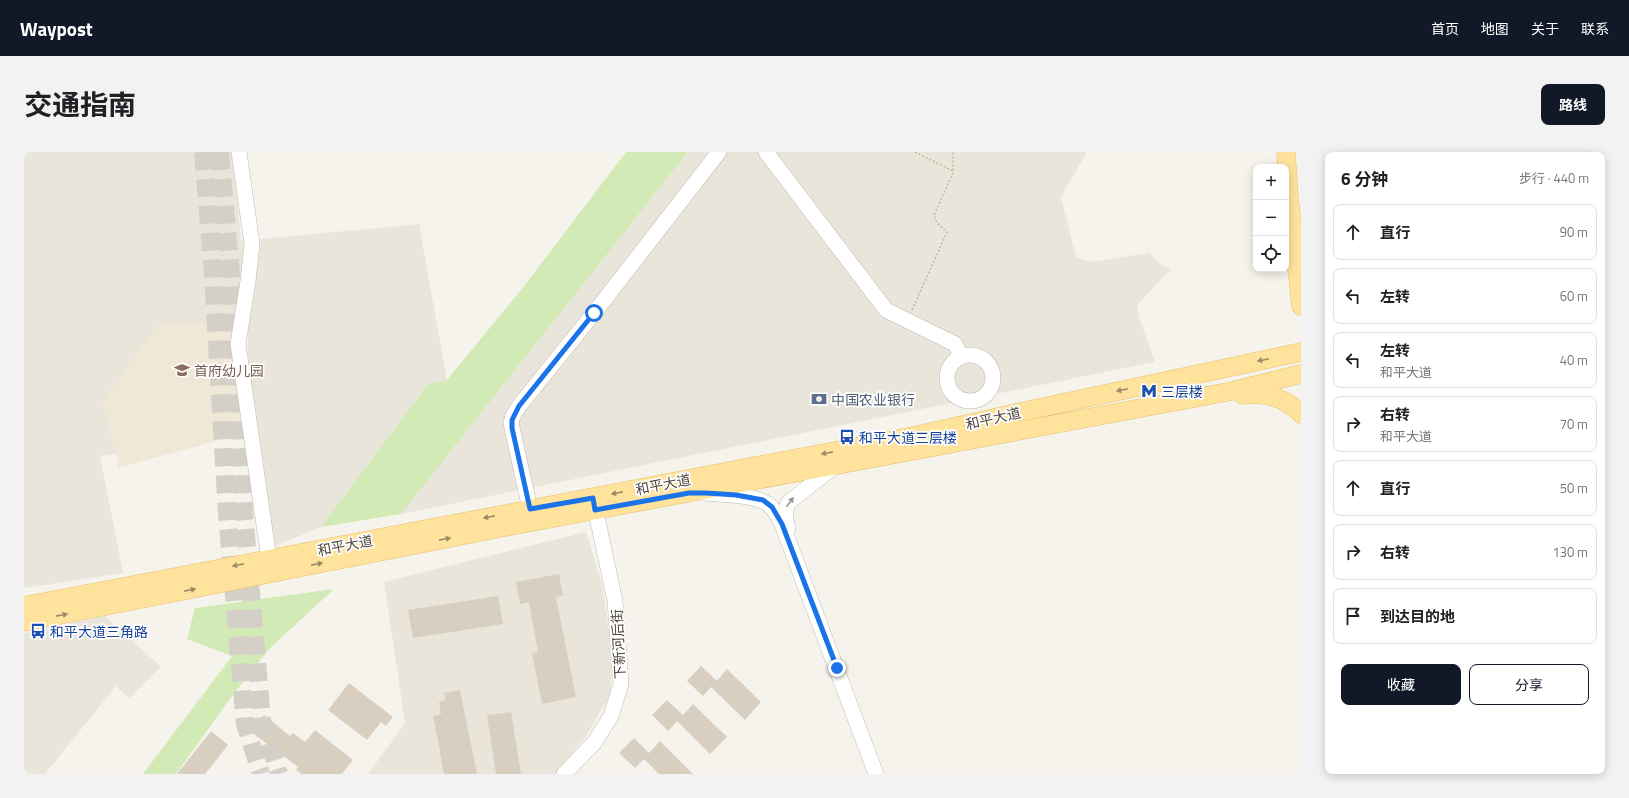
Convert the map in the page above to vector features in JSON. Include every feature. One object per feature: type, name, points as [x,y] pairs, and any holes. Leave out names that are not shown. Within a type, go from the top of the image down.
[{"type":"main road","points":[[1286,152],[1289,197],[1301,306]]},
{"type":"main road","name":"和平大道","points":[[24,622],[594,504],[1301,352]]},
{"type":"main road","name":"和平大道","points":[[24,606],[526,510],[689,493],[1232,391],[1301,374]]},
{"type":"main road","points":[[1232,391],[1239,396],[1265,394],[1280,398],[1301,414]]},
{"type":"street","points":[[239,152],[252,244],[248,282],[238,344],[269,559]]},
{"type":"street","points":[[526,510],[511,423],[513,416],[519,406],[594,313],[719,152]]},
{"type":"street","points":[[766,152],[886,310],[955,344],[961,356]]},
{"type":"street","points":[[973,355],[979,357],[984,360],[991,369],[992,381],[990,387],[987,392],[975,399],[966,400],[956,395],[948,386],[947,374],[952,363],[961,356],[973,355]]},
{"type":"street","points":[[975,399],[981,420]]},
{"type":"street","points":[[836,465],[789,502],[785,510],[786,522],[880,774]]},
{"type":"street","points":[[689,493],[736,495],[763,500],[772,507],[782,524],[876,774]]},
{"type":"street","name":"下新河后街","points":[[564,774],[594,743],[611,716],[621,684],[615,600],[594,504]]},
{"type":"path","points":[[915,152],[953,171]]},
{"type":"path","points":[[907,321],[947,232],[937,223],[934,215],[953,171],[953,152]]},
{"type":"shaded area","points":[[24,152],[233,152],[241,241],[419,224],[447,380],[429,383],[321,527],[273,547],[248,369],[248,323],[103,401],[117,454],[100,456],[123,573],[24,588]]},
{"type":"shaded area","points":[[688,152],[1087,152],[1061,197],[1076,257],[1091,262],[1149,253],[1163,266],[1171,269],[1137,305],[1139,317],[1155,362],[401,514]]},
{"type":"shaded area","name":"首府幼儿园","points":[[160,322],[239,323],[245,433],[118,468],[117,454],[103,401]]},
{"type":"shaded area","points":[[586,532],[602,584],[613,657],[610,695],[585,738],[555,774],[368,774],[405,723],[384,582]]},
{"type":"shaded area","points":[[105,616],[161,667],[129,698],[116,686],[45,774],[24,774],[24,633]]},
{"type":"green space","points":[[626,152],[688,152],[401,514],[321,527],[429,383],[447,380],[525,285]]},
{"type":"green space","points":[[334,589],[270,648],[229,700],[176,774],[143,774],[232,656],[187,639],[195,608]]},
{"type":"building","points":[[559,574],[563,596],[556,597],[576,697],[542,704],[532,653],[538,652],[529,602],[520,604],[516,582]]},
{"type":"building","points":[[498,596],[503,624],[413,638],[408,610]]},
{"type":"building","points":[[701,666],[717,681],[727,669],[761,702],[745,720],[711,687],[703,696],[687,681]]},
{"type":"building","points":[[349,683],[393,717],[386,726],[381,722],[367,740],[328,710]]},
{"type":"building","points":[[460,690],[477,774],[444,774],[433,716],[441,714],[439,702],[445,700],[444,693]]},
{"type":"building","points":[[667,700],[683,715],[693,704],[727,737],[710,754],[677,721],[668,731],[652,715]]},
{"type":"building","points":[[511,712],[521,774],[496,774],[487,715]]},
{"type":"building","points":[[264,715],[290,736],[293,733],[305,742],[315,730],[353,760],[342,774],[302,774],[296,770],[298,767],[251,732]]},
{"type":"building","points":[[211,731],[228,745],[205,774],[177,774]]},
{"type":"building","points":[[634,738],[649,753],[660,741],[693,774],[659,774],[644,759],[635,768],[619,753]]},
{"type":"tunnel","points":[[203,152],[213,275],[227,514],[245,724],[261,774]]},
{"type":"tunnel","points":[[220,152],[231,273],[244,512],[262,720],[279,774]]},
{"type":"place","name":"首府幼儿园","points":[[182,370]]},
{"type":"place","name":"三层楼","points":[[1149,391]]},
{"type":"place","name":"中国农业银行","points":[[819,399]]},
{"type":"place","name":"和平大道三层楼","points":[[847,437]]},
{"type":"place","name":"和平大道三⻆路","points":[[38,631]]},
{"type":"route","points":[[594,313],[519,406],[513,416],[511,423],[530,509],[593,498],[595,510],[689,493],[736,495],[763,500],[772,507],[782,524],[837,668]]}]
